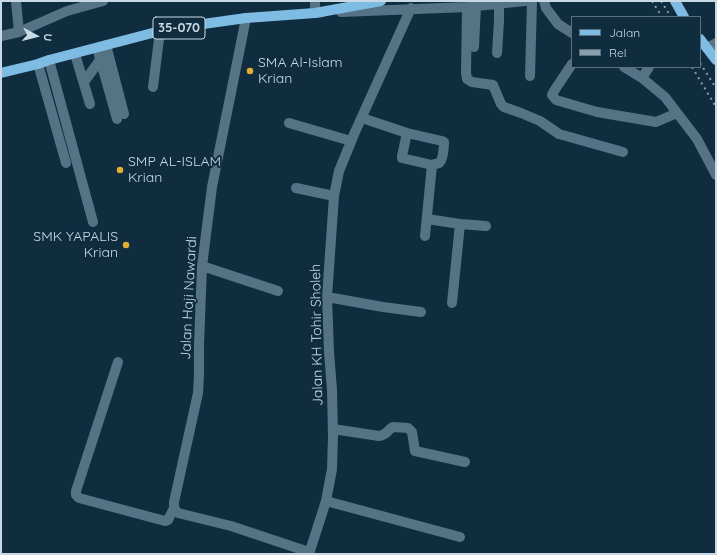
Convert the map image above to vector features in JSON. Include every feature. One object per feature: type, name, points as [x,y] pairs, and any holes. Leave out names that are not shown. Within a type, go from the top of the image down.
[{"type":"main road","name":"35-070","points":[[1,73],[160,31],[315,8],[380,1]]},
{"type":"main road","points":[[675,1],[683,16]]},
{"type":"main road","points":[[701,40],[716,60]]},
{"type":"street","points":[[16,1],[19,32]]},
{"type":"street","points":[[1,36],[19,32],[67,11],[103,1]]},
{"type":"street","points":[[315,8],[472,7],[525,1]]},
{"type":"street","points":[[530,76],[532,1]]},
{"type":"street","points":[[544,1],[546,8],[558,24],[571,32]]},
{"type":"street","points":[[497,53],[499,4]]},
{"type":"street","points":[[472,7],[474,47]]},
{"type":"street","points":[[472,7],[466,73],[467,79],[472,82],[493,85],[501,104],[504,107],[537,120],[559,134],[623,152]]},
{"type":"street","name":"Jalan KH Tohir Sholeh","points":[[309,553],[326,501],[332,469],[333,429],[327,296],[334,196],[339,171],[351,141],[411,8]]},
{"type":"street","name":"Jalan Haji Nawardi","points":[[174,508],[174,502],[198,393],[202,266],[212,187],[246,18]]},
{"type":"street","points":[[153,87],[160,31]]},
{"type":"street","points":[[706,48],[716,43]]},
{"type":"street","points":[[84,82],[100,60],[102,47]]},
{"type":"street","points":[[100,60],[121,117],[102,47]]},
{"type":"street","points":[[75,54],[90,104]]},
{"type":"street","points":[[44,62],[93,222]]},
{"type":"street","points":[[571,66],[552,95],[556,100],[597,112],[656,122],[677,113]]},
{"type":"street","points":[[626,68],[642,78],[666,97],[697,139],[716,175]]},
{"type":"street","points":[[642,78],[648,68]]},
{"type":"street","points":[[60,118],[66,163]]},
{"type":"street","points":[[362,118],[406,133],[444,142],[441,160],[439,163],[432,165],[402,158],[406,133]]},
{"type":"street","points":[[289,123],[351,141]]},
{"type":"street","points":[[424,236],[432,165]]},
{"type":"street","points":[[296,188],[334,196]]},
{"type":"street","points":[[427,219],[486,226]]},
{"type":"street","points":[[452,303],[460,224]]},
{"type":"street","points":[[202,266],[278,291]]},
{"type":"street","points":[[327,296],[421,312]]},
{"type":"street","points":[[118,362],[76,491],[76,495],[79,498],[165,521],[168,520],[174,508],[178,513],[231,526],[309,553]]},
{"type":"street","points":[[333,429],[383,436],[387,434],[390,428],[393,427],[408,428],[412,432],[415,451],[465,462]]},
{"type":"street","points":[[326,501],[460,537]]},
{"type":"railway","points":[[652,1],[661,16]]},
{"type":"railway","points":[[661,1],[670,16]]},
{"type":"railway","points":[[701,65],[716,88]]},
{"type":"railway","points":[[693,68],[716,107]]},
{"type":"place","name":"SMA Al-Islam Krian","points":[[250,71]]},
{"type":"place","name":"SMP AL-ISLAM Krian","points":[[120,170]]},
{"type":"place","name":"SMK YAPALIS Krian","points":[[126,245]]}]
